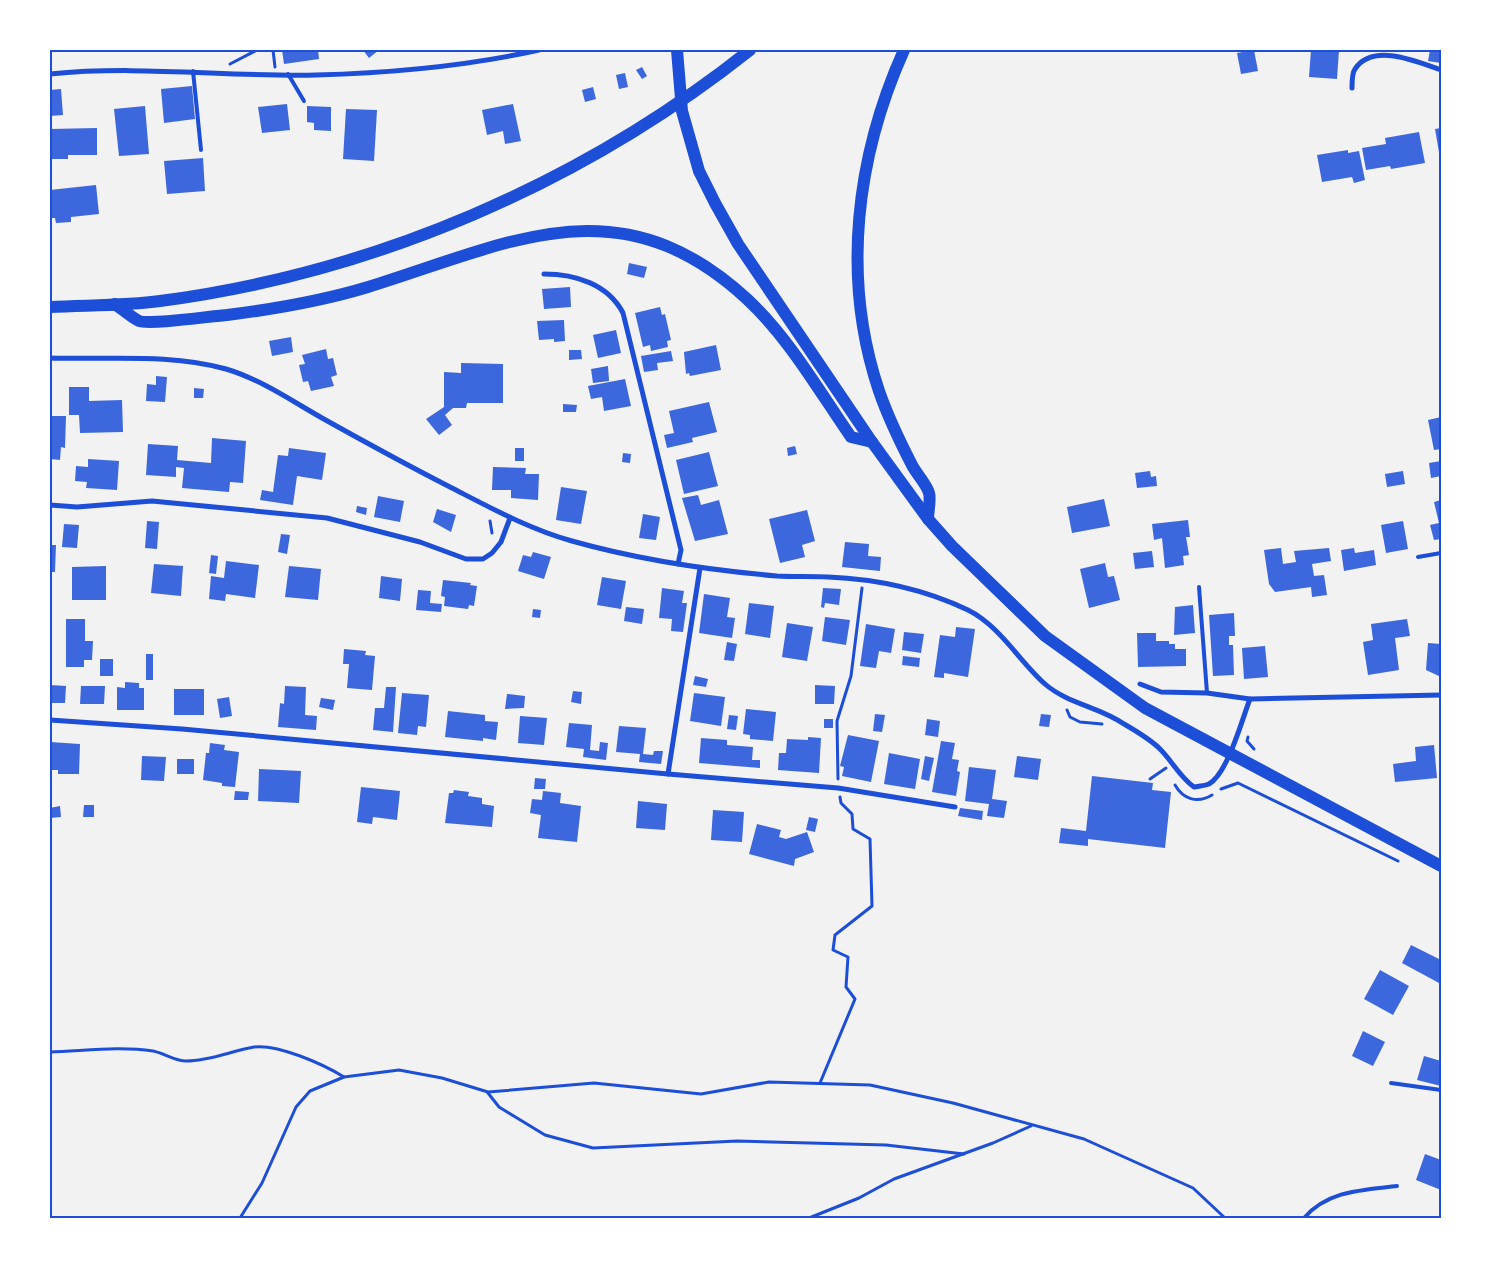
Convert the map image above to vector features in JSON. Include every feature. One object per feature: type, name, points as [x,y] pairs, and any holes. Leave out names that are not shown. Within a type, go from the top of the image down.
[{"type":"main road","points":[[677,50],[682,111],[700,170],[738,244],[872,442],[928,519],[952,546],[1045,636],[1145,708],[1441,866]]},
{"type":"main road","points":[[50,308],[159,301],[265,283],[339,264],[404,242],[469,217],[531,188],[608,147],[699,90],[750,50]]},
{"type":"main road","points":[[904,50],[874,135],[861,189],[857,232],[859,290],[864,337],[879,390],[896,434],[929,492],[928,519]]},
{"type":"main road","points":[[115,304],[140,322],[260,311],[365,288],[517,239],[552,232],[592,230],[623,233],[648,239],[682,252],[716,272],[748,300],[774,329],[852,437],[872,442]]},
{"type":"street","points":[[50,74],[112,70],[316,75],[425,67],[508,57],[539,50]]},
{"type":"street","points":[[1352,88],[1354,70],[1365,59],[1377,56],[1411,60],[1441,70]]},
{"type":"street","points":[[544,274],[559,274],[580,278],[616,299],[623,313],[681,550],[678,564]]},
{"type":"street","points":[[50,358],[150,359],[195,363],[227,369],[254,380],[401,462],[510,518],[570,540],[700,568],[781,576],[863,580],[898,585],[940,597],[973,612],[992,627],[1026,667],[1049,688],[1084,706],[1119,720],[1158,747],[1186,781],[1194,786],[1210,783],[1218,775],[1230,754],[1250,699]]},
{"type":"street","points":[[50,505],[77,506],[152,501],[328,518],[420,542],[466,559],[483,559],[492,553],[500,542],[510,518]]},
{"type":"street","points":[[668,774],[700,568]]},
{"type":"street","points":[[1140,684],[1161,692],[1207,693],[1250,699],[1441,695]]},
{"type":"street","points":[[50,720],[281,738],[838,788],[955,807]]},
{"type":"lane","points":[[193,72],[201,150]]},
{"type":"lane","points":[[288,74],[304,101]]},
{"type":"lane","points":[[1418,557],[1441,553]]},
{"type":"lane","points":[[1199,587],[1207,693]]},
{"type":"lane","points":[[1390,1083],[1441,1090]]},
{"type":"lane","points":[[1304,1218],[1315,1205],[1334,1197],[1362,1190],[1398,1186]]},
{"type":"path","points":[[229,72],[230,63],[233,60],[246,58],[247,54],[257,50]]},
{"type":"path","points":[[273,50],[275,73]]},
{"type":"path","points":[[487,517],[492,528],[490,538]]},
{"type":"path","points":[[820,1084],[855,999],[846,987],[848,957],[833,950],[835,935],[872,906],[870,839],[853,829],[852,814],[841,803],[838,788],[837,721],[851,676],[863,580]]},
{"type":"path","points":[[854,586],[871,587]]},
{"type":"path","points":[[1062,705],[1069,712],[1070,717],[1080,722],[1110,724]]},
{"type":"path","points":[[1248,733],[1247,741],[1258,753]]},
{"type":"path","points":[[1160,763],[1169,776]]},
{"type":"path","points":[[1150,779],[1173,764]]},
{"type":"path","points":[[1174,784],[1184,796],[1190,799],[1207,798],[1223,788],[1238,783],[1403,864]]},
{"type":"path","points":[[50,1052],[116,1048],[154,1052],[185,1061],[213,1058],[256,1047],[275,1049],[329,1068],[344,1077]]},
{"type":"path","points":[[240,1218],[262,1183],[296,1106],[310,1091],[344,1077],[399,1070],[442,1078],[488,1092],[594,1083],[701,1094],[769,1082],[870,1085],[953,1103],[1084,1139],[1193,1188],[1225,1218]]},
{"type":"path","points":[[488,1092],[499,1107],[545,1135],[593,1148],[737,1141],[886,1145],[964,1154]]},
{"type":"path","points":[[809,1218],[858,1198],[894,1179],[964,1154],[1032,1125]]},
{"type":"building","points":[[282,50],[318,50],[319,59],[284,64]]},
{"type":"building","points":[[363,50],[379,50],[369,58]]},
{"type":"building","points":[[1254,50],[1258,71],[1241,74],[1237,53]]},
{"type":"building","points":[[1311,50],[1339,50],[1337,79],[1309,77]]},
{"type":"building","points":[[1430,50],[1441,50],[1441,63],[1428,61]]},
{"type":"building","points":[[642,67],[647,76],[642,79],[636,70]]},
{"type":"building","points":[[625,73],[628,87],[619,89],[616,75]]},
{"type":"building","points":[[192,86],[195,119],[164,123],[161,89]]},
{"type":"building","points":[[593,87],[596,99],[585,102],[582,90]]},
{"type":"building","points":[[61,89],[63,115],[50,116],[50,90]]},
{"type":"building","points":[[287,104],[290,130],[262,133],[258,107]]},
{"type":"building","points":[[513,104],[521,141],[505,144],[503,131],[487,135],[482,110]]},
{"type":"building","points":[[145,106],[149,154],[119,156],[114,109]]},
{"type":"building","points":[[307,106],[331,107],[331,131],[314,130],[314,123],[307,122]]},
{"type":"building","points":[[346,109],[377,110],[374,161],[343,159]]},
{"type":"building","points":[[97,128],[97,155],[68,155],[68,159],[50,159],[50,129]]},
{"type":"building","points":[[1441,128],[1441,158],[1440,158],[1435,129]]},
{"type":"building","points":[[1419,132],[1425,163],[1391,169],[1390,166],[1366,170],[1362,148],[1386,144],[1385,138]]},
{"type":"building","points":[[1348,150],[1348,153],[1359,151],[1365,180],[1354,183],[1352,177],[1322,182],[1317,155]]},
{"type":"building","points":[[203,158],[205,191],[167,194],[164,161]]},
{"type":"building","points":[[96,185],[99,214],[71,217],[71,222],[56,223],[55,218],[50,218],[50,190]]},
{"type":"building","points":[[629,263],[647,267],[644,278],[627,274]]},
{"type":"building","points":[[570,287],[571,307],[544,309],[542,289]]},
{"type":"building","points":[[660,307],[662,315],[665,314],[671,340],[667,341],[668,347],[651,351],[650,345],[643,347],[635,313]]},
{"type":"building","points":[[564,320],[565,341],[554,342],[554,339],[539,340],[537,321]]},
{"type":"building","points":[[616,330],[621,353],[598,358],[593,335]]},
{"type":"building","points":[[291,337],[293,352],[272,356],[269,341]]},
{"type":"building","points":[[716,345],[721,370],[690,376],[689,373],[686,374],[684,352]]},
{"type":"building","points":[[326,349],[328,359],[333,358],[337,375],[331,377],[334,386],[311,391],[308,381],[303,382],[299,365],[305,364],[302,355]]},
{"type":"building","points":[[569,350],[581,350],[582,359],[569,360]]},
{"type":"building","points":[[671,351],[673,361],[657,363],[658,370],[644,372],[641,356]]},
{"type":"building","points":[[461,363],[503,364],[503,403],[467,403],[466,408],[453,408],[445,415],[452,425],[439,435],[426,419],[444,407],[444,372],[461,373]]},
{"type":"building","points":[[608,366],[609,381],[593,383],[591,369]]},
{"type":"building","points":[[156,376],[167,377],[165,402],[146,401],[147,384],[156,385]]},
{"type":"building","points":[[625,379],[631,406],[604,411],[602,397],[591,399],[588,386]]},
{"type":"building","points":[[69,387],[89,387],[89,401],[122,400],[123,432],[80,433],[79,415],[69,415]]},
{"type":"building","points":[[194,388],[204,389],[203,398],[194,398]]},
{"type":"building","points":[[709,402],[717,432],[692,438],[693,442],[667,448],[664,435],[674,433],[669,411]]},
{"type":"building","points":[[563,404],[577,405],[576,412],[563,412]]},
{"type":"building","points":[[50,416],[66,416],[65,448],[61,447],[60,460],[50,459]]},
{"type":"building","points":[[1441,417],[1441,449],[1434,450],[1428,420]]},
{"type":"building","points":[[212,438],[246,441],[243,483],[230,482],[229,492],[182,488],[184,468],[176,467],[176,477],[146,475],[148,444],[178,446],[177,460],[211,463]]},
{"type":"building","points":[[795,446],[797,454],[788,456],[787,448]]},
{"type":"building","points":[[289,448],[326,453],[322,480],[297,476],[293,505],[260,500],[262,490],[273,492],[278,455],[288,456]]},
{"type":"building","points":[[515,448],[524,448],[524,461],[515,461]]},
{"type":"building","points":[[709,452],[718,486],[684,494],[676,460]]},
{"type":"building","points":[[623,453],[631,454],[630,463],[622,462]]},
{"type":"building","points":[[88,459],[119,461],[117,490],[86,488],[87,482],[75,481],[76,466],[88,467]]},
{"type":"building","points":[[1441,461],[1441,476],[1431,478],[1429,463]]},
{"type":"building","points":[[493,467],[526,468],[525,474],[539,474],[538,500],[511,498],[511,490],[492,490]]},
{"type":"building","points":[[1150,471],[1151,477],[1156,476],[1157,486],[1137,488],[1135,473]]},
{"type":"building","points":[[1403,471],[1405,484],[1387,487],[1385,474]]},
{"type":"building","points":[[561,487],[587,491],[581,524],[556,520]]},
{"type":"building","points":[[698,495],[701,505],[719,500],[728,534],[695,541],[682,498]]},
{"type":"building","points":[[378,496],[404,501],[400,522],[374,517]]},
{"type":"building","points":[[1104,499],[1110,526],[1072,533],[1067,507]]},
{"type":"building","points":[[1441,500],[1441,539],[1434,540],[1430,525],[1439,523],[1434,502]]},
{"type":"building","points":[[357,506],[367,508],[366,515],[356,512]]},
{"type":"building","points":[[437,509],[456,515],[451,532],[433,522]]},
{"type":"building","points":[[807,510],[815,541],[802,545],[805,557],[780,563],[769,519]]},
{"type":"building","points":[[643,514],[660,517],[656,540],[639,538]]},
{"type":"building","points":[[1188,520],[1190,537],[1186,537],[1189,555],[1183,556],[1184,565],[1165,568],[1162,538],[1154,540],[1152,524]]},
{"type":"building","points":[[147,521],[159,522],[157,549],[145,548]]},
{"type":"building","points":[[1403,521],[1408,549],[1386,553],[1381,525]]},
{"type":"building","points":[[64,524],[79,525],[77,548],[62,547]]},
{"type":"building","points":[[281,534],[290,535],[287,554],[278,552]]},
{"type":"building","points":[[845,542],[869,544],[868,556],[881,557],[880,571],[842,567]]},
{"type":"building","points":[[50,545],[56,545],[55,572],[50,572]]},
{"type":"building","points":[[1281,548],[1283,564],[1296,562],[1294,551],[1329,548],[1331,561],[1312,564],[1314,576],[1324,575],[1327,595],[1312,597],[1311,587],[1275,592],[1269,584],[1264,550]]},
{"type":"building","points":[[1354,548],[1355,553],[1374,550],[1376,565],[1344,571],[1341,550]]},
{"type":"building","points":[[1152,551],[1154,567],[1135,569],[1133,553]]},
{"type":"building","points":[[533,552],[551,557],[544,579],[518,571],[523,555],[531,557]]},
{"type":"building","points":[[211,555],[218,556],[216,574],[209,573]]},
{"type":"building","points":[[226,561],[259,565],[255,598],[226,594],[225,601],[209,599],[211,576],[224,578]]},
{"type":"building","points":[[1105,563],[1108,577],[1114,576],[1120,600],[1089,608],[1080,569]]},
{"type":"building","points":[[154,564],[183,566],[181,596],[151,593]]},
{"type":"building","points":[[106,566],[106,600],[72,600],[72,567]]},
{"type":"building","points":[[289,566],[321,569],[318,600],[285,597]]},
{"type":"building","points":[[381,576],[402,579],[400,601],[379,598]]},
{"type":"building","points":[[602,577],[626,581],[621,609],[597,605]]},
{"type":"building","points":[[443,580],[471,583],[470,585],[477,586],[474,606],[469,605],[468,609],[444,606],[445,597],[441,596]]},
{"type":"building","points":[[662,588],[684,591],[682,603],[687,603],[683,632],[671,631],[672,619],[659,618]]},
{"type":"building","points":[[823,588],[841,589],[839,605],[825,603],[824,608],[821,607]]},
{"type":"building","points":[[418,590],[431,591],[430,603],[442,604],[441,612],[416,610]]},
{"type":"building","points":[[704,594],[730,598],[727,617],[735,618],[732,638],[699,633]]},
{"type":"building","points":[[749,603],[774,606],[770,638],[745,634]]},
{"type":"building","points":[[1193,605],[1195,633],[1174,635],[1175,607]]},
{"type":"building","points":[[626,607],[644,609],[642,624],[624,621]]},
{"type":"building","points":[[533,609],[541,610],[540,618],[532,617]]},
{"type":"building","points":[[1234,613],[1235,636],[1229,636],[1229,645],[1233,645],[1234,675],[1213,676],[1209,615]]},
{"type":"building","points":[[825,617],[850,620],[846,645],[822,641]]},
{"type":"building","points":[[66,619],[85,619],[85,641],[93,641],[92,660],[84,660],[84,667],[66,667]]},
{"type":"building","points":[[1407,619],[1410,636],[1395,638],[1399,670],[1368,675],[1363,642],[1373,640],[1371,624]]},
{"type":"building","points":[[787,623],[813,627],[807,661],[782,657]]},
{"type":"building","points":[[866,624],[895,629],[891,653],[879,651],[876,668],[860,666]]},
{"type":"building","points":[[956,627],[975,629],[968,677],[944,673],[944,678],[934,677],[940,635],[955,637]]},
{"type":"building","points":[[904,632],[924,634],[921,653],[902,650]]},
{"type":"building","points":[[1137,633],[1156,633],[1156,641],[1169,641],[1169,644],[1175,644],[1175,649],[1186,649],[1186,666],[1138,667]]},
{"type":"building","points":[[727,642],[737,644],[734,661],[724,660]]},
{"type":"building","points":[[1428,643],[1441,644],[1441,677],[1426,670]]},
{"type":"building","points":[[1265,646],[1268,677],[1244,679],[1242,648]]},
{"type":"building","points":[[344,649],[366,651],[365,655],[375,656],[372,690],[347,688],[349,664],[343,664]]},
{"type":"building","points":[[146,654],[153,654],[153,680],[146,680]]},
{"type":"building","points":[[903,656],[920,658],[919,667],[902,665]]},
{"type":"building","points":[[100,659],[113,659],[113,676],[100,676]]},
{"type":"building","points":[[695,676],[708,679],[706,687],[693,685]]},
{"type":"building","points":[[125,682],[139,683],[139,688],[144,688],[144,710],[117,710],[117,687],[125,688]]},
{"type":"building","points":[[50,685],[66,686],[65,703],[50,703]]},
{"type":"building","points":[[815,685],[835,686],[834,704],[815,704]]},
{"type":"building","points":[[81,686],[105,686],[104,704],[80,704]]},
{"type":"building","points":[[285,686],[306,687],[305,715],[317,716],[316,730],[278,727],[280,703],[284,704]]},
{"type":"building","points":[[386,687],[396,687],[393,732],[373,730],[375,708],[384,708]]},
{"type":"building","points":[[174,689],[204,689],[204,715],[174,715]]},
{"type":"building","points":[[573,691],[582,692],[581,704],[571,702]]},
{"type":"building","points":[[402,693],[429,695],[426,727],[418,726],[417,735],[398,733]]},
{"type":"building","points":[[694,693],[725,697],[721,726],[690,721]]},
{"type":"building","points":[[507,694],[525,696],[524,708],[505,709]]},
{"type":"building","points":[[229,697],[232,716],[220,718],[217,699]]},
{"type":"building","points":[[321,698],[335,700],[333,710],[319,707]]},
{"type":"building","points":[[746,709],[776,712],[773,741],[750,739],[750,735],[743,734]]},
{"type":"building","points":[[448,711],[485,715],[485,721],[498,722],[496,740],[483,738],[483,741],[445,737]]},
{"type":"building","points":[[875,714],[885,715],[882,732],[873,731]]},
{"type":"building","points":[[1041,714],[1051,715],[1049,727],[1039,726]]},
{"type":"building","points":[[729,715],[738,716],[736,730],[727,729]]},
{"type":"building","points":[[520,716],[547,718],[544,745],[518,743]]},
{"type":"building","points":[[824,719],[833,719],[833,728],[824,728]]},
{"type":"building","points":[[927,719],[940,721],[938,737],[925,735]]},
{"type":"building","points":[[569,723],[592,725],[590,750],[599,751],[600,742],[608,743],[606,760],[583,757],[584,749],[566,747]]},
{"type":"building","points":[[619,726],[646,728],[643,754],[653,755],[654,751],[663,751],[661,764],[639,762],[640,754],[616,752]]},
{"type":"building","points":[[848,735],[879,741],[871,782],[842,776],[844,767],[840,766]]},
{"type":"building","points":[[808,737],[821,738],[819,773],[778,770],[779,753],[786,753],[787,739],[808,740]]},
{"type":"building","points":[[701,738],[727,740],[727,745],[753,747],[752,760],[760,760],[760,768],[699,763]]},
{"type":"building","points":[[941,741],[955,743],[952,759],[959,760],[957,771],[960,772],[956,796],[932,792]]},
{"type":"building","points":[[50,742],[80,744],[79,774],[58,774],[58,770],[50,770]]},
{"type":"building","points":[[210,743],[225,745],[224,750],[239,752],[235,787],[222,786],[222,783],[203,780],[206,753],[209,753]]},
{"type":"building","points":[[1434,745],[1437,778],[1395,782],[1393,764],[1416,761],[1415,747]]},
{"type":"building","points":[[889,753],[920,759],[915,789],[884,784]]},
{"type":"building","points":[[142,756],[166,757],[164,781],[141,780]]},
{"type":"building","points":[[925,756],[934,758],[929,781],[921,779]]},
{"type":"building","points":[[1017,756],[1041,759],[1038,780],[1014,777]]},
{"type":"building","points":[[177,759],[194,759],[194,774],[177,774]]},
{"type":"building","points":[[969,767],[996,770],[992,799],[1007,801],[1004,818],[987,816],[989,804],[965,801]]},
{"type":"building","points":[[259,769],[301,771],[299,803],[258,801]]},
{"type":"building","points":[[1092,776],[1153,783],[1152,790],[1171,792],[1165,848],[1088,839],[1088,846],[1059,843],[1061,828],[1086,831]]},
{"type":"building","points":[[535,778],[546,779],[545,789],[534,789]]},
{"type":"building","points":[[361,787],[400,791],[397,820],[373,817],[372,824],[357,822]]},
{"type":"building","points":[[454,790],[469,792],[468,796],[482,798],[482,804],[494,806],[492,827],[445,823],[449,793],[453,793]]},
{"type":"building","points":[[235,791],[249,792],[248,800],[234,800]]},
{"type":"building","points":[[543,791],[561,793],[560,803],[581,806],[577,842],[538,838],[541,815],[530,813],[532,799],[542,800]]},
{"type":"building","points":[[638,801],[667,804],[665,830],[636,828]]},
{"type":"building","points":[[84,805],[94,805],[94,817],[83,817]]},
{"type":"building","points":[[60,806],[61,817],[50,818],[50,808]]},
{"type":"building","points":[[960,808],[983,811],[982,820],[958,816]]},
{"type":"building","points":[[713,810],[744,812],[742,842],[711,840]]},
{"type":"building","points":[[809,817],[818,819],[815,832],[806,830]]},
{"type":"building","points":[[757,824],[781,830],[779,837],[786,839],[807,832],[814,852],[795,859],[794,866],[749,854]]},
{"type":"building","points":[[1411,945],[1441,960],[1439,983],[1402,963]]},
{"type":"building","points":[[1380,970],[1409,986],[1393,1015],[1364,999]]},
{"type":"building","points":[[1363,1031],[1385,1042],[1373,1066],[1352,1056]]},
{"type":"building","points":[[1424,1056],[1441,1061],[1441,1086],[1417,1080]]},
{"type":"building","points":[[1425,1154],[1441,1160],[1441,1190],[1416,1180]]}]
